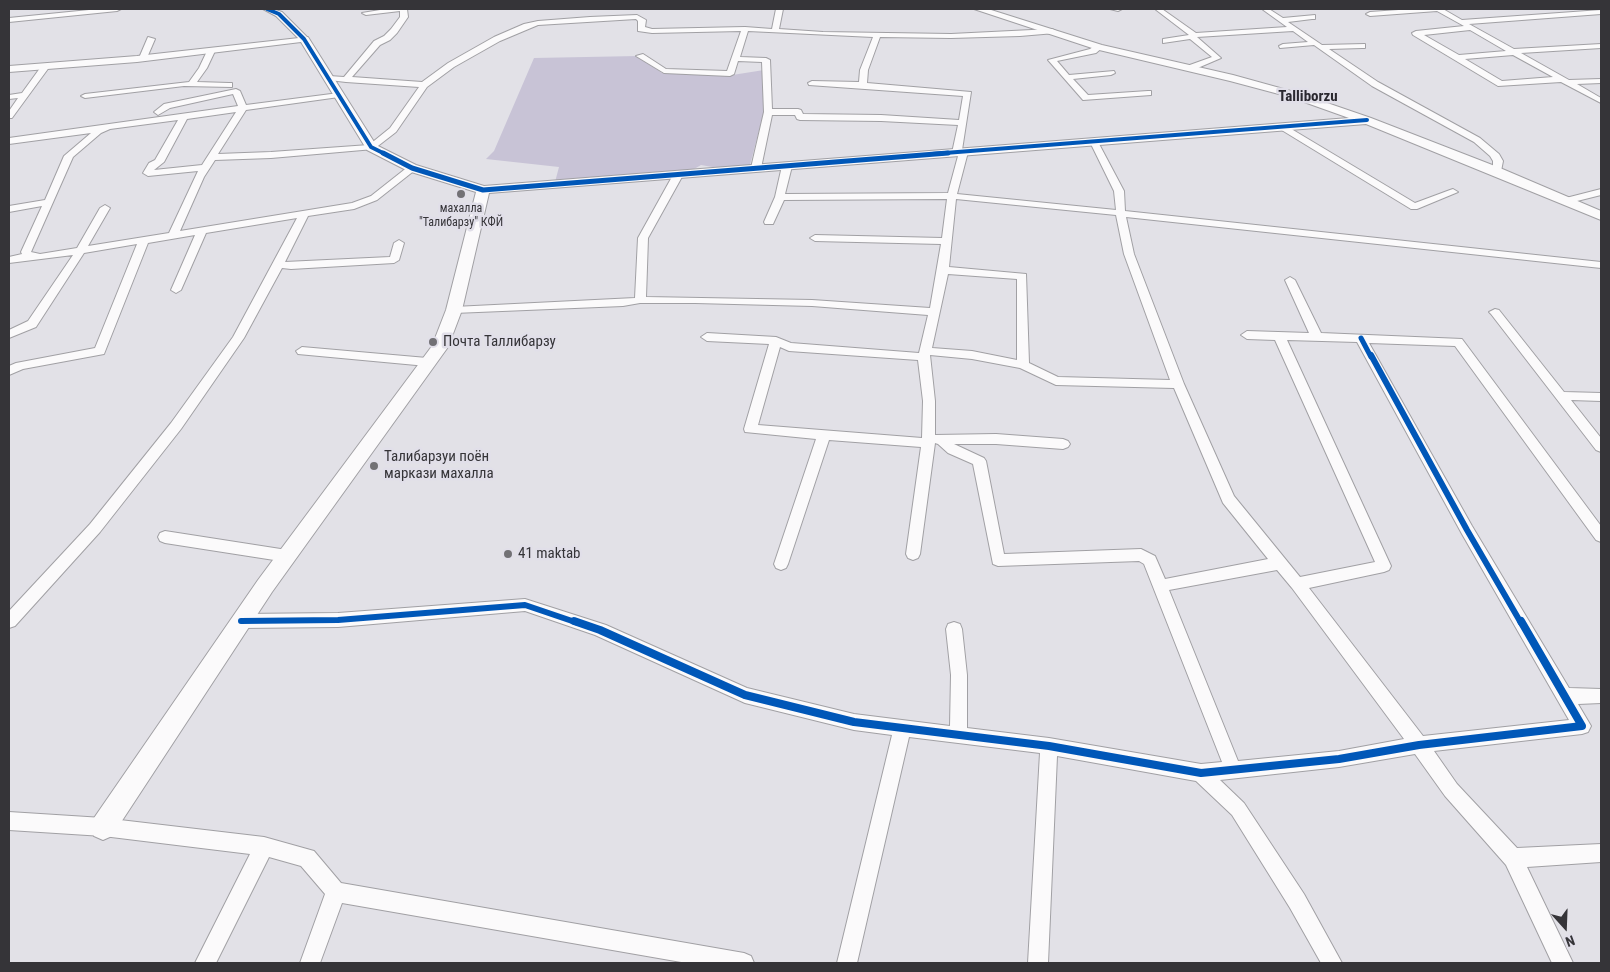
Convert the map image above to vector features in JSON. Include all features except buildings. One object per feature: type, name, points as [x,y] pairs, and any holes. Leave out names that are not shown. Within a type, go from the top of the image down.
[{"type":"street","points":[[9,20],[117,9]]},
{"type":"street","points":[[161,9],[161,18]]},
{"type":"street","points":[[267,9],[279,14],[304,39],[371,147],[412,168],[483,190],[1367,120]]},
{"type":"street","points":[[346,80],[377,43],[387,38],[394,31],[404,17],[404,9],[366,13]]},
{"type":"street","points":[[775,31],[780,9]]},
{"type":"street","points":[[979,9],[1099,47],[1233,78],[1367,120],[1496,171],[1601,216]]},
{"type":"street","points":[[1158,9],[1193,36],[1217,58],[1190,68]]},
{"type":"street","points":[[1265,9],[1382,88],[1477,140],[1494,154],[1498,161],[1496,171]]},
{"type":"street","points":[[1370,14],[1438,9],[1601,101]]},
{"type":"street","points":[[1506,9],[1522,17]]},
{"type":"street","points":[[1573,9],[1582,13]]},
{"type":"street","points":[[1462,22],[1601,12]]},
{"type":"street","points":[[1283,20],[1312,17]]},
{"type":"street","points":[[211,157],[271,155],[371,147],[393,130],[424,85],[451,65],[497,39],[527,26],[552,19],[637,18],[642,20],[641,29],[646,30],[745,29],[877,35],[1010,34],[1052,31]]},
{"type":"street","points":[[1471,28],[1416,33],[1503,84],[1566,80],[1601,81]]},
{"type":"street","points":[[640,56],[664,71],[730,74],[745,29]]},
{"type":"street","points":[[1166,41],[1193,36],[1293,29]]},
{"type":"street","points":[[864,85],[864,70],[877,35]]},
{"type":"street","points":[[144,58],[151,38]]},
{"type":"street","points":[[9,69],[144,58],[304,39]]},
{"type":"street","points":[[1283,46],[1362,46]]},
{"type":"street","points":[[1456,58],[1515,51],[1601,46]]},
{"type":"street","points":[[1099,47],[1093,51],[1052,60],[1086,98],[1148,93]]},
{"type":"street","points":[[191,84],[203,68],[211,51]]},
{"type":"street","points":[[736,59],[766,60],[768,112],[756,168]]},
{"type":"street","points":[[9,116],[46,66]]},
{"type":"street","points":[[1069,77],[1110,73]]},
{"type":"street","points":[[329,78],[424,85]]},
{"type":"street","points":[[812,83],[864,85],[968,94],[962,123],[960,152],[952,196],[943,270],[925,354],[932,440],[914,554]]},
{"type":"street","points":[[85,96],[184,84],[233,85],[243,108]]},
{"type":"street","points":[[158,112],[167,106],[236,91]]},
{"type":"street","points":[[9,97],[25,95]]},
{"type":"street","points":[[9,141],[338,95]]},
{"type":"street","points":[[173,235],[204,168],[243,108]]},
{"type":"street","points":[[768,112],[798,112],[800,117],[880,118],[962,123]]},
{"type":"street","points":[[184,116],[160,162],[152,165],[148,173],[204,168]]},
{"type":"street","points":[[1283,127],[1414,207],[1453,192]]},
{"type":"street","points":[[30,256],[26,252],[69,156],[102,128]]},
{"type":"street","points":[[1094,142],[1119,191],[1129,254],[1178,384],[1228,499],[1297,584],[1419,745],[1450,790],[1513,858],[1563,963]]},
{"type":"street","points":[[769,222],[780,196],[787,166]]},
{"type":"street","points":[[9,260],[30,256],[40,257],[304,214],[366,202],[374,198],[412,168]]},
{"type":"street","points":[[640,300],[643,238],[678,175]]},
{"type":"street","points":[[103,827],[287,556],[427,362],[440,347],[454,310],[483,190]]},
{"type":"street","points":[[1565,201],[1601,192]]},
{"type":"street","points":[[780,196],[952,196],[1414,246],[1494,252],[1601,265]]},
{"type":"street","points":[[9,210],[48,202]]},
{"type":"street","points":[[9,334],[32,324],[81,250],[105,208]]},
{"type":"street","points":[[9,621],[95,528],[176,426],[238,338],[304,214]]},
{"type":"street","points":[[176,290],[202,230]]},
{"type":"street","points":[[815,238],[947,240]]},
{"type":"street","points":[[9,371],[20,366],[100,351],[144,240]]},
{"type":"street","points":[[279,264],[290,266],[394,260],[400,244]]},
{"type":"street","points":[[943,270],[1022,276],[1024,365]]},
{"type":"street","points":[[1290,280],[1317,337],[1458,342],[1601,536]]},
{"type":"street","points":[[454,310],[623,303],[640,300],[812,303],[935,312]]},
{"type":"street","points":[[1495,312],[1601,446]]},
{"type":"street","points":[[1247,335],[1312,337]]},
{"type":"street","points":[[1279,336],[1384,566],[1297,584]]},
{"type":"street","points":[[707,337],[776,341],[790,347],[972,355],[1024,365],[1056,381],[1178,384]]},
{"type":"street","points":[[242,621],[338,620],[525,605],[600,630],[745,695],[854,722],[1049,746],[1201,773],[1339,759],[1419,745],[1582,726],[1467,530],[1361,338]]},
{"type":"street","points":[[776,341],[750,429],[932,440],[996,439],[1063,444]]},
{"type":"street","points":[[302,351],[427,362]]},
{"type":"street","points":[[1561,396],[1601,397]]},
{"type":"street","points":[[782,564],[824,434]]},
{"type":"street","points":[[932,440],[979,461],[998,560],[1141,555],[1150,560],[1233,770]]},
{"type":"street","points":[[165,537],[287,556]]},
{"type":"street","points":[[1160,586],[1280,563]]},
{"type":"street","points":[[954,629],[959,675],[958,735]]},
{"type":"street","points":[[1565,696],[1601,696]]},
{"type":"street","points":[[847,963],[902,728]]},
{"type":"street","points":[[1038,963],[1049,746]]},
{"type":"street","points":[[1201,773],[1238,809],[1297,901],[1332,963]]},
{"type":"street","points":[[9,821],[103,827],[264,846],[307,858],[336,892],[744,963]]},
{"type":"street","points":[[205,963],[264,846]]},
{"type":"street","points":[[1513,858],[1601,853]]},
{"type":"street","points":[[310,963],[336,892]]},
{"type":"shaded area","points":[[638,56],[662,73],[726,76],[764,70],[763,115],[750,165],[718,168],[701,165],[689,172],[555,182],[559,167],[486,159],[494,151],[534,58]]},
{"type":"cycle path","points":[[267,9],[279,14],[304,39],[371,147],[412,168],[483,190],[1367,120]]},
{"type":"cycle path","points":[[241,621],[338,620],[525,605],[600,630],[745,695],[854,722],[1049,746],[1201,773],[1339,759],[1419,745],[1582,726],[1467,530],[1361,338]]},
{"type":"place","name":"махалла \"Талибарзу\" КФЙ","points":[[461,194]]},
{"type":"place","name":"Почта Таллибарзу","points":[[433,342]]},
{"type":"place","name":"Талибарзуи поён маркази махалла","points":[[374,466]]},
{"type":"place","name":"41 maktab","points":[[508,554]]},
{"type":"district","name":"Talliborzu","points":[[1308,97]]}]
